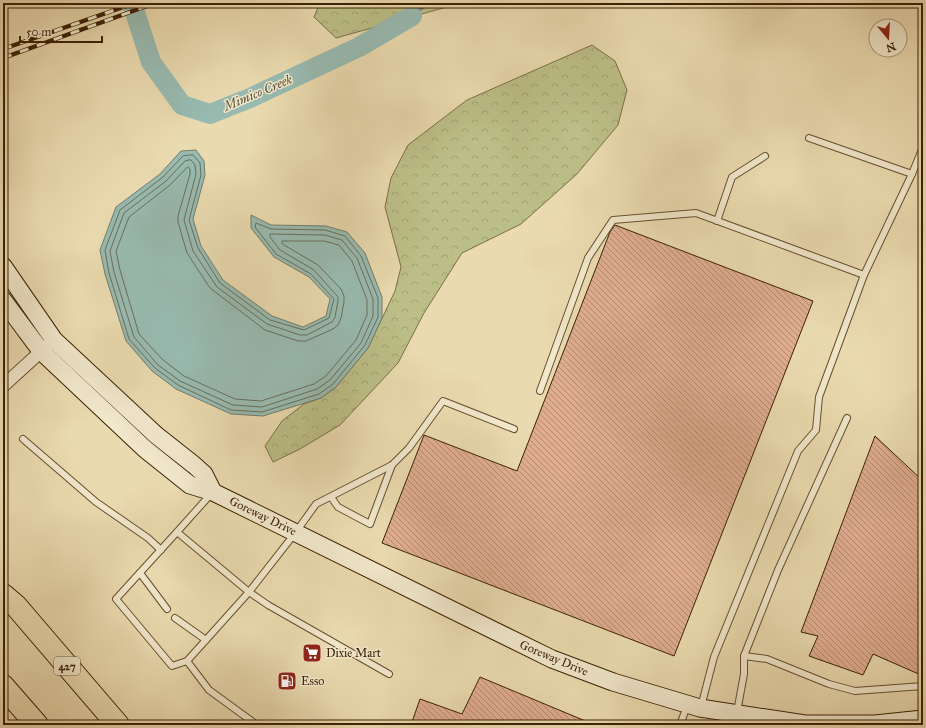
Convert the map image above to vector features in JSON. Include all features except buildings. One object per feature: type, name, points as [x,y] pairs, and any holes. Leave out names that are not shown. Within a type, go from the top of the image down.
[{"type":"highway","points":[[3,589],[10,600]]},
{"type":"highway","name":"427","points":[[10,600],[118,725]]},
{"type":"highway","points":[[3,686],[37,725]]},
{"type":"main road","points":[[3,266],[54,340],[156,435],[199,469],[204,474],[213,492]]},
{"type":"main road","name":"Goreway Drive","points":[[3,300],[41,351],[145,449],[190,485],[213,492],[552,659],[613,682],[694,706],[736,714],[805,724],[875,724],[916,722]]},
{"type":"street","points":[[3,386],[54,340]]},
{"type":"lane","points":[[809,138],[912,174]]},
{"type":"lane","points":[[680,725],[694,706],[798,451],[816,430],[819,397],[864,275],[912,174],[923,147]]},
{"type":"lane","points":[[717,221],[732,177],[765,156]]},
{"type":"lane","points":[[540,391],[588,258],[613,220],[696,213],[864,275]]},
{"type":"lane","points":[[213,492],[116,599],[172,666],[187,661],[249,592],[316,504],[392,465],[409,448],[443,402],[514,430]]},
{"type":"lane","points":[[736,714],[744,674],[744,656],[778,570],[847,418]]},
{"type":"lane","points":[[22,439],[96,502],[148,538],[161,550]]},
{"type":"lane","points":[[331,496],[338,507],[370,524],[392,465]]},
{"type":"lane","points":[[177,532],[249,592],[268,605],[389,674]]},
{"type":"lane","points":[[140,573],[167,609]]},
{"type":"lane","points":[[175,618],[206,640]]},
{"type":"lane","points":[[744,656],[767,659],[829,684],[855,691],[923,686]]},
{"type":"lane","points":[[187,661],[209,690],[257,725]]},
{"type":"green space","points":[[320,3],[461,3],[336,38],[314,17]]},
{"type":"green space","points":[[592,45],[615,61],[627,90],[618,125],[577,174],[521,224],[462,253],[424,313],[398,363],[340,425],[300,449],[273,462],[265,446],[282,421],[304,404],[321,398],[336,387],[368,348],[395,291],[401,267],[385,207],[391,178],[408,145],[467,100]]},
{"type":"water","points":[[196,150],[204,161],[205,175],[193,219],[201,246],[223,280],[272,316],[303,327],[326,316],[330,299],[309,277],[274,257],[251,228],[251,215],[271,225],[326,226],[347,232],[365,253],[382,297],[382,318],[368,348],[336,387],[321,398],[263,416],[231,414],[176,389],[152,371],[126,341],[105,274],[100,250],[116,207],[160,174],[181,151]]},
{"type":"waterway","name":"Mimico Creek","points":[[132,3],[151,62],[182,105],[210,114],[250,98],[359,47],[412,16]]},
{"type":"waterway","name":"Mimico Creek","points":[[412,16],[418,10],[431,3]]},
{"type":"waterway","points":[[923,300],[920,306],[923,318]]},
{"type":"railway","points":[[3,49],[135,3]]},
{"type":"railway","points":[[3,58],[155,3]]},
{"type":"place","name":"Dixie Mart","points":[[312,653]]},
{"type":"place","name":"Esso","points":[[287,681]]}]
